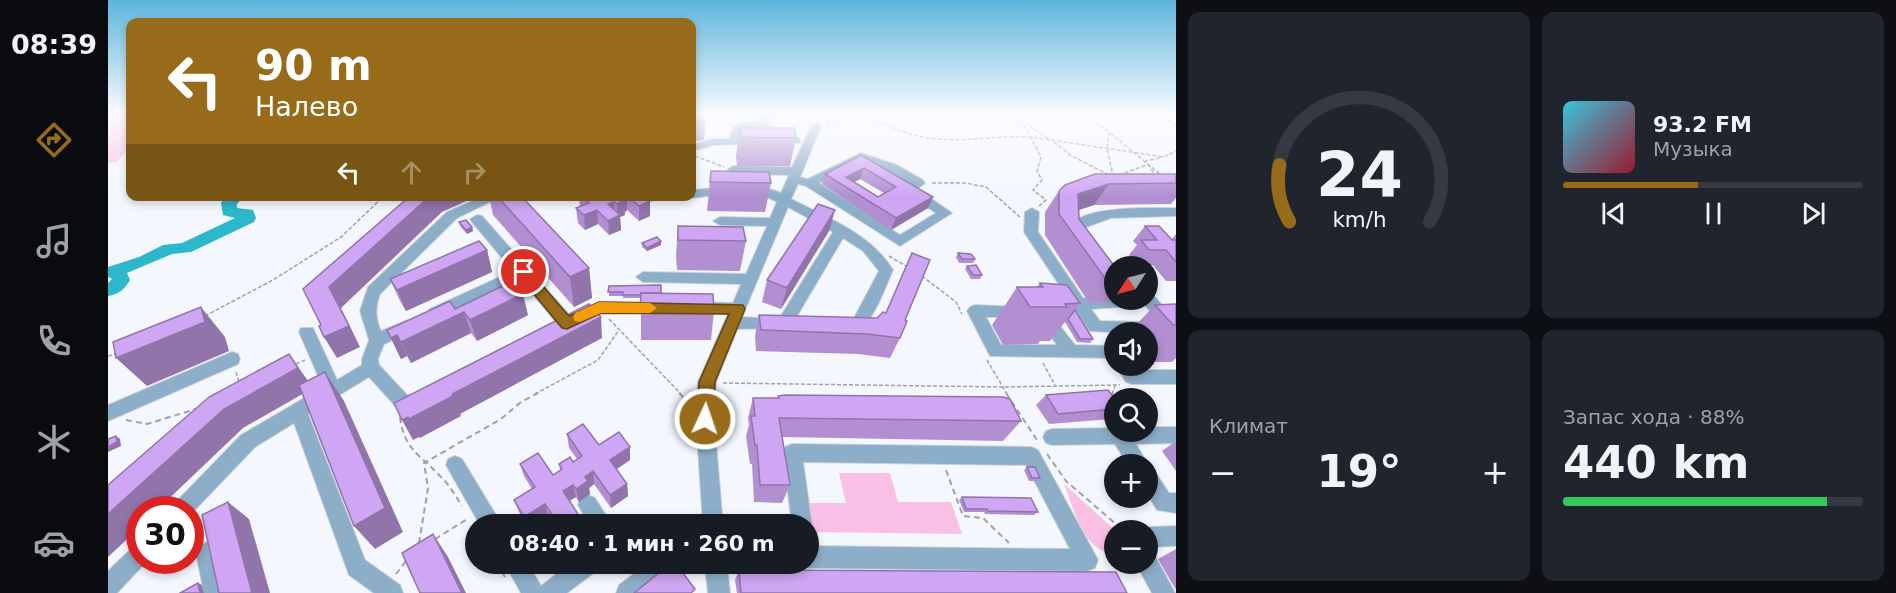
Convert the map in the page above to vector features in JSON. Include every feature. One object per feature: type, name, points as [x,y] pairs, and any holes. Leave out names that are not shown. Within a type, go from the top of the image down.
[{"type":"street","points":[[696,147],[713,142],[801,144]]},
{"type":"street","points":[[796,142],[801,144]]},
{"type":"street","points":[[712,514],[705,419],[707,382],[794,175],[803,142]]},
{"type":"street","points":[[810,183],[861,157],[893,168],[919,183]]},
{"type":"street","points":[[733,170],[794,175],[900,241],[945,213],[908,189],[919,183]]},
{"type":"street","points":[[696,194],[733,190],[773,194],[841,230],[868,248],[885,270],[860,322],[852,327],[831,326]]},
{"type":"street","points":[[427,396],[407,406],[371,368],[370,359],[377,340],[367,318],[366,307],[373,291],[452,214],[484,201]]},
{"type":"street","points":[[1082,250],[1076,241],[1074,227],[1090,218],[1115,212],[1176,212]]},
{"type":"street","points":[[477,219],[567,324]]},
{"type":"street","points":[[1032,219],[1031,232],[1104,338]]},
{"type":"street","points":[[720,221],[774,222]]},
{"type":"street","points":[[547,334],[599,308],[679,308],[791,325],[841,230]]},
{"type":"street","points":[[377,340],[524,272]]},
{"type":"street","points":[[643,277],[750,279]]},
{"type":"street","points":[[1079,304],[1104,303]]},
{"type":"street","points":[[1071,352],[1041,310],[975,311],[996,351],[1037,352],[1071,352],[1104,352]]},
{"type":"street","points":[[1158,310],[1175,329]]},
{"type":"street","points":[[1096,327],[1175,329]]},
{"type":"street","points":[[307,332],[333,390]]},
{"type":"street","points":[[113,415],[232,359]]},
{"type":"street","points":[[195,496],[248,441],[371,368]]},
{"type":"street","points":[[1131,376],[1176,377]]},
{"type":"street","points":[[298,411],[357,567],[389,590]]},
{"type":"street","points":[[1158,435],[1176,435]]},
{"type":"street","points":[[1052,437],[1104,436]]},
{"type":"street","points":[[800,514],[792,453],[1031,456],[1087,560],[819,557]]},
{"type":"street","points":[[455,465],[479,514]]},
{"type":"street","points":[[1158,494],[1164,503],[1176,503]]},
{"type":"street","points":[[588,506],[594,514]]},
{"type":"street","points":[[1158,537],[1176,536]]},
{"type":"street","points":[[207,553],[215,593]]},
{"type":"street","points":[[108,587],[126,568]]},
{"type":"street","points":[[522,574],[534,593]]},
{"type":"street","points":[[549,593],[574,574]]},
{"type":"street","points":[[627,593],[651,574]]},
{"type":"street","points":[[717,574],[719,593]]},
{"type":"street","points":[[1153,574],[1164,593]]},
{"type":"path","points":[[919,183],[965,183],[986,187],[1032,219],[1046,200],[1033,190],[1042,180],[1037,171],[1041,157],[1032,142]]},
{"type":"path","points":[[1053,142],[1070,155],[1123,181]]},
{"type":"path","points":[[1057,142],[1164,157]]},
{"type":"path","points":[[1108,142],[1107,149],[1113,177]]},
{"type":"path","points":[[1121,142],[1161,175]]},
{"type":"path","points":[[1146,161],[1164,157],[1176,151]]},
{"type":"path","points":[[696,156],[733,170]]},
{"type":"path","points":[[1113,177],[1144,166],[1146,161]]},
{"type":"path","points":[[1146,161],[1159,181]]},
{"type":"path","points":[[204,317],[273,280],[341,237],[379,201]]},
{"type":"path","points":[[884,252],[909,267]]},
{"type":"path","points":[[917,272],[956,302],[966,322]]},
{"type":"path","points":[[599,308],[705,419]]},
{"type":"path","points":[[424,463],[501,419],[521,402],[598,360],[619,330]]},
{"type":"path","points":[[1037,352],[1056,386]]},
{"type":"path","points":[[108,356],[119,353]]},
{"type":"path","points":[[288,368],[317,354]]},
{"type":"path","points":[[232,359],[240,385]]},
{"type":"path","points":[[987,359],[1002,387],[1065,481],[1111,520]]},
{"type":"path","points":[[707,382],[1002,387],[1116,385],[1115,388]]},
{"type":"path","points":[[407,406],[400,413],[400,425],[409,447],[479,514]]},
{"type":"path","points":[[113,415],[147,424],[200,407]]},
{"type":"path","points":[[940,454],[963,516],[983,518],[1009,543]]},
{"type":"path","points":[[415,549],[419,544],[428,488],[424,463]]},
{"type":"path","points":[[431,542],[465,522]]},
{"type":"path","points":[[389,590],[412,554]]},
{"type":"shaded area","points":[[108,142],[126,142],[126,151],[117,162],[108,163]]},
{"type":"shaded area","points":[[839,473],[890,473],[898,502],[951,502],[962,534],[819,532],[819,514],[806,514],[804,503],[846,503]]},
{"type":"shaded area","points":[[1064,484],[1104,520],[1104,551],[1091,542],[1079,524]]},
{"type":"building","points":[[861,155],[933,197],[896,218],[825,174]],"holes":[[[864,168],[896,187],[878,197],[846,177]]]},
{"type":"building","points":[[711,171],[769,172],[771,183],[710,182]]},
{"type":"building","points":[[1095,174],[1176,174],[1176,183],[1109,184],[1078,194],[1079,219],[1107,256],[1104,256],[1104,277],[1059,214],[1059,191],[1065,185]]},
{"type":"building","points":[[404,201],[424,201],[329,287],[349,326],[324,337],[319,326],[321,325],[303,289]]},
{"type":"building","points":[[502,201],[526,201],[589,268],[570,277]]},
{"type":"building","points":[[587,201],[622,201],[617,204],[614,202],[608,204],[620,215],[608,221],[597,210],[584,215],[576,208],[589,203]]},
{"type":"building","points":[[634,201],[650,201],[639,206]]},
{"type":"building","points":[[818,204],[835,210],[787,288],[767,280]]},
{"type":"building","points":[[466,220],[472,227],[466,230],[459,222]]},
{"type":"building","points":[[678,226],[743,227],[746,241],[678,240]]},
{"type":"building","points":[[1145,226],[1159,226],[1172,240],[1176,240],[1176,262],[1166,250],[1149,250],[1141,240],[1157,240]]},
{"type":"building","points":[[657,237],[661,241],[647,248],[642,243]]},
{"type":"building","points":[[479,241],[487,250],[397,290],[390,279]]},
{"type":"building","points":[[912,253],[930,260],[900,338],[867,334],[761,330],[759,315],[877,318],[883,312],[886,313]]},
{"type":"building","points":[[958,253],[971,254],[975,259],[962,259]]},
{"type":"building","points":[[976,265],[982,275],[973,275],[967,266]]},
{"type":"building","points":[[513,281],[523,294],[470,320],[464,312],[401,342],[397,335],[391,338],[387,330],[450,301],[455,309]]},
{"type":"building","points":[[1040,283],[1067,285],[1080,303],[1065,304],[1067,307],[1030,307],[1017,287],[1043,287]]},
{"type":"building","points":[[661,285],[661,293],[623,295],[623,292],[608,292],[609,286]]},
{"type":"building","points":[[641,293],[713,294],[714,311],[640,310]]},
{"type":"building","points":[[589,304],[601,317],[452,394],[453,396],[409,419],[408,417],[402,420],[394,403]]},
{"type":"building","points":[[1176,304],[1176,325],[1173,325],[1158,308],[1158,305]]},
{"type":"building","points":[[201,307],[205,322],[116,358],[113,342]]},
{"type":"building","points":[[1075,310],[1093,339],[1080,339],[1068,319]]},
{"type":"building","points":[[289,354],[298,368],[224,409],[108,514],[108,485],[209,397]]},
{"type":"building","points":[[325,372],[385,508],[354,526],[299,385]]},
{"type":"building","points":[[1104,390],[1104,410],[1058,414],[1046,395]]},
{"type":"building","points":[[778,396],[1003,397],[1010,399],[1021,421],[779,418],[790,485],[760,485],[757,445],[755,445],[751,416],[755,416],[753,398],[779,398]]},
{"type":"building","points":[[583,424],[599,445],[619,432],[630,447],[610,460],[627,484],[610,495],[593,471],[585,477],[588,481],[576,489],[573,485],[563,491],[578,514],[552,514],[545,504],[529,514],[522,514],[514,500],[535,487],[520,464],[538,453],[553,475],[562,469],[559,464],[570,457],[573,462],[582,456],[567,434]]},
{"type":"building","points":[[116,436],[117,442],[108,447],[108,439]]},
{"type":"building","points":[[1027,467],[1035,467],[1040,478],[1032,478]]},
{"type":"building","points":[[962,497],[1031,498],[1038,512],[966,509]]},
{"type":"building","points":[[228,502],[252,593],[219,593],[204,524],[204,514]]},
{"type":"building","points":[[433,534],[462,593],[420,593],[402,553]]},
{"type":"building","points":[[819,570],[1104,572],[1104,574],[1117,574],[1127,593],[741,593],[739,574],[819,574]]},
{"type":"building","points":[[658,574],[684,574],[695,589],[691,593],[634,593]]},
{"type":"building","points":[[198,583],[200,593],[180,593]]},
{"type":"waterway","points":[[108,290],[113,289],[121,280],[119,274],[113,272],[145,261],[169,249],[185,248],[248,218],[247,214],[229,212],[229,203],[231,201]]},
{"type":"slow traffic","points":[[580,317],[599,308],[650,308]]},
{"type":"route","points":[[524,272],[567,324],[599,308],[738,309],[707,382],[705,419]]}]
